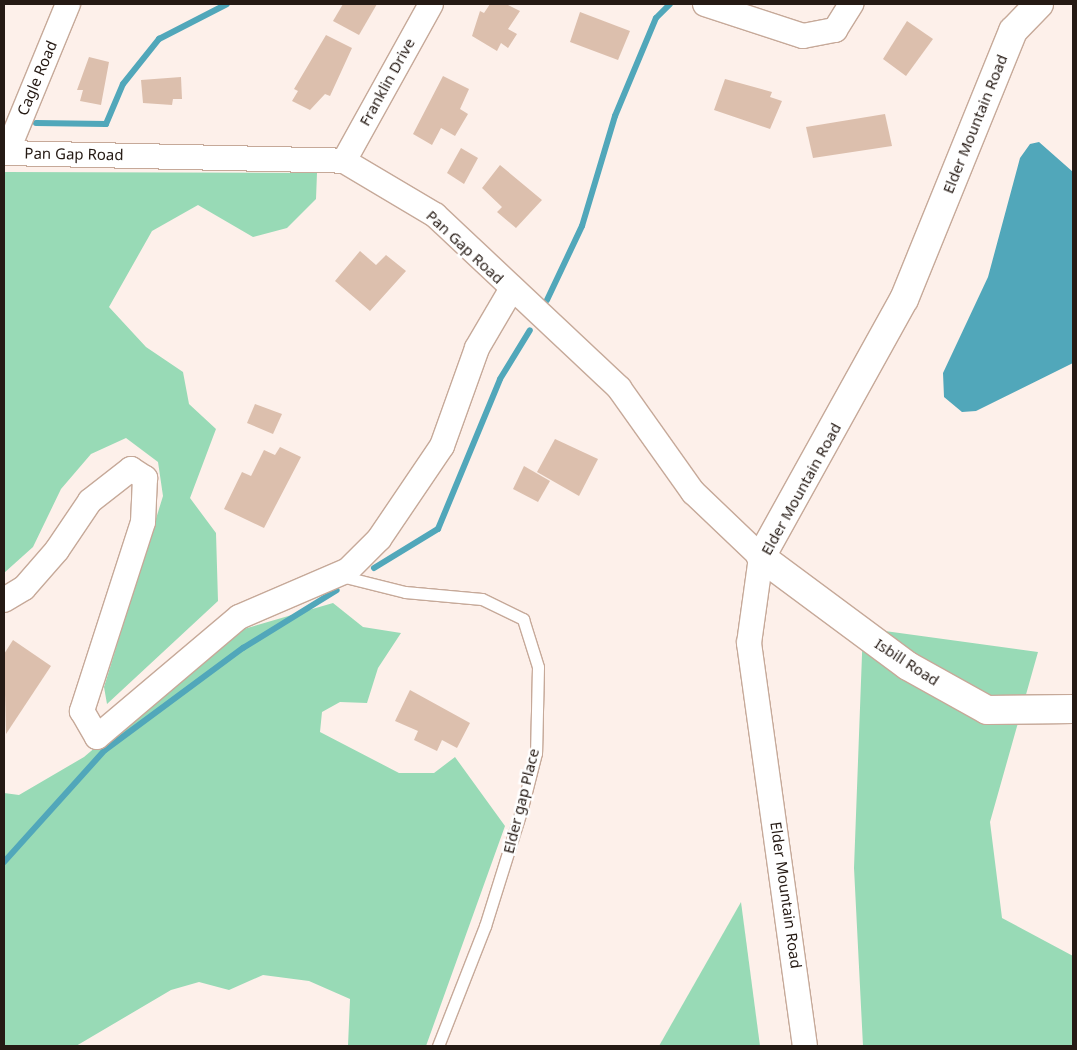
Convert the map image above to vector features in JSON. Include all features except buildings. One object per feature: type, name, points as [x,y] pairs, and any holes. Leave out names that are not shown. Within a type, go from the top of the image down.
[{"type":"street","name":"Cagle Road","points":[[5,152],[68,4]]},
{"type":"street","name":"Franklin Drive","points":[[344,161],[431,4]]},
{"type":"street","points":[[705,4],[803,36],[835,30],[851,4]]},
{"type":"street","name":"Elder Mountain Road","points":[[805,1046],[749,643],[761,557],[904,299],[1013,31],[1039,4]]},
{"type":"street","name":"Pan Gap Road","points":[[5,152],[344,161],[435,215],[511,290],[619,388],[693,492],[761,557]]},
{"type":"street","points":[[4,600],[24,588],[57,550],[90,501],[132,469],[145,478],[142,522],[82,711],[97,737],[239,617],[337,574],[379,539],[442,446],[477,348],[511,290]]},
{"type":"street","name":"Isbill Road","points":[[761,557],[908,666],[986,710],[1073,709]]},
{"type":"lane","name":"Elder gap Place","points":[[337,574],[404,592],[482,599],[523,619],[538,667],[536,753],[522,808],[485,926],[438,1046]]},
{"type":"green space","points":[[4,172],[317,173],[316,199],[287,228],[253,237],[198,205],[152,231],[109,307],[146,347],[183,372],[189,404],[216,429],[190,498],[216,533],[218,601],[107,704],[104,687],[163,496],[158,462],[126,438],[91,454],[61,489],[33,547],[4,573]]},
{"type":"green space","points":[[333,603],[363,627],[401,633],[378,668],[367,703],[340,702],[322,712],[320,732],[399,773],[434,773],[455,757],[505,826],[426,1046],[348,1046],[350,999],[309,981],[263,975],[229,990],[199,982],[171,990],[76,1046],[4,1046],[4,793],[19,795],[84,757],[230,633]]},
{"type":"green space","points":[[863,628],[1038,652],[990,822],[1002,918],[1073,956],[1073,1046],[863,1046],[854,868]]},
{"type":"green space","points":[[741,902],[760,1046],[659,1046]]},
{"type":"water","points":[[1039,142],[1073,172],[1073,363],[976,411],[962,412],[944,397],[943,373],[988,277],[1020,158],[1030,144]]},
{"type":"waterway","points":[[36,123],[106,124],[123,84],[159,39],[227,4]]},
{"type":"waterway","points":[[547,300],[582,226],[615,116],[656,18],[670,4]]},
{"type":"waterway","points":[[374,568],[438,529],[500,379],[530,330]]},
{"type":"waterway","points":[[4,862],[105,750],[243,648],[337,590]]}]
